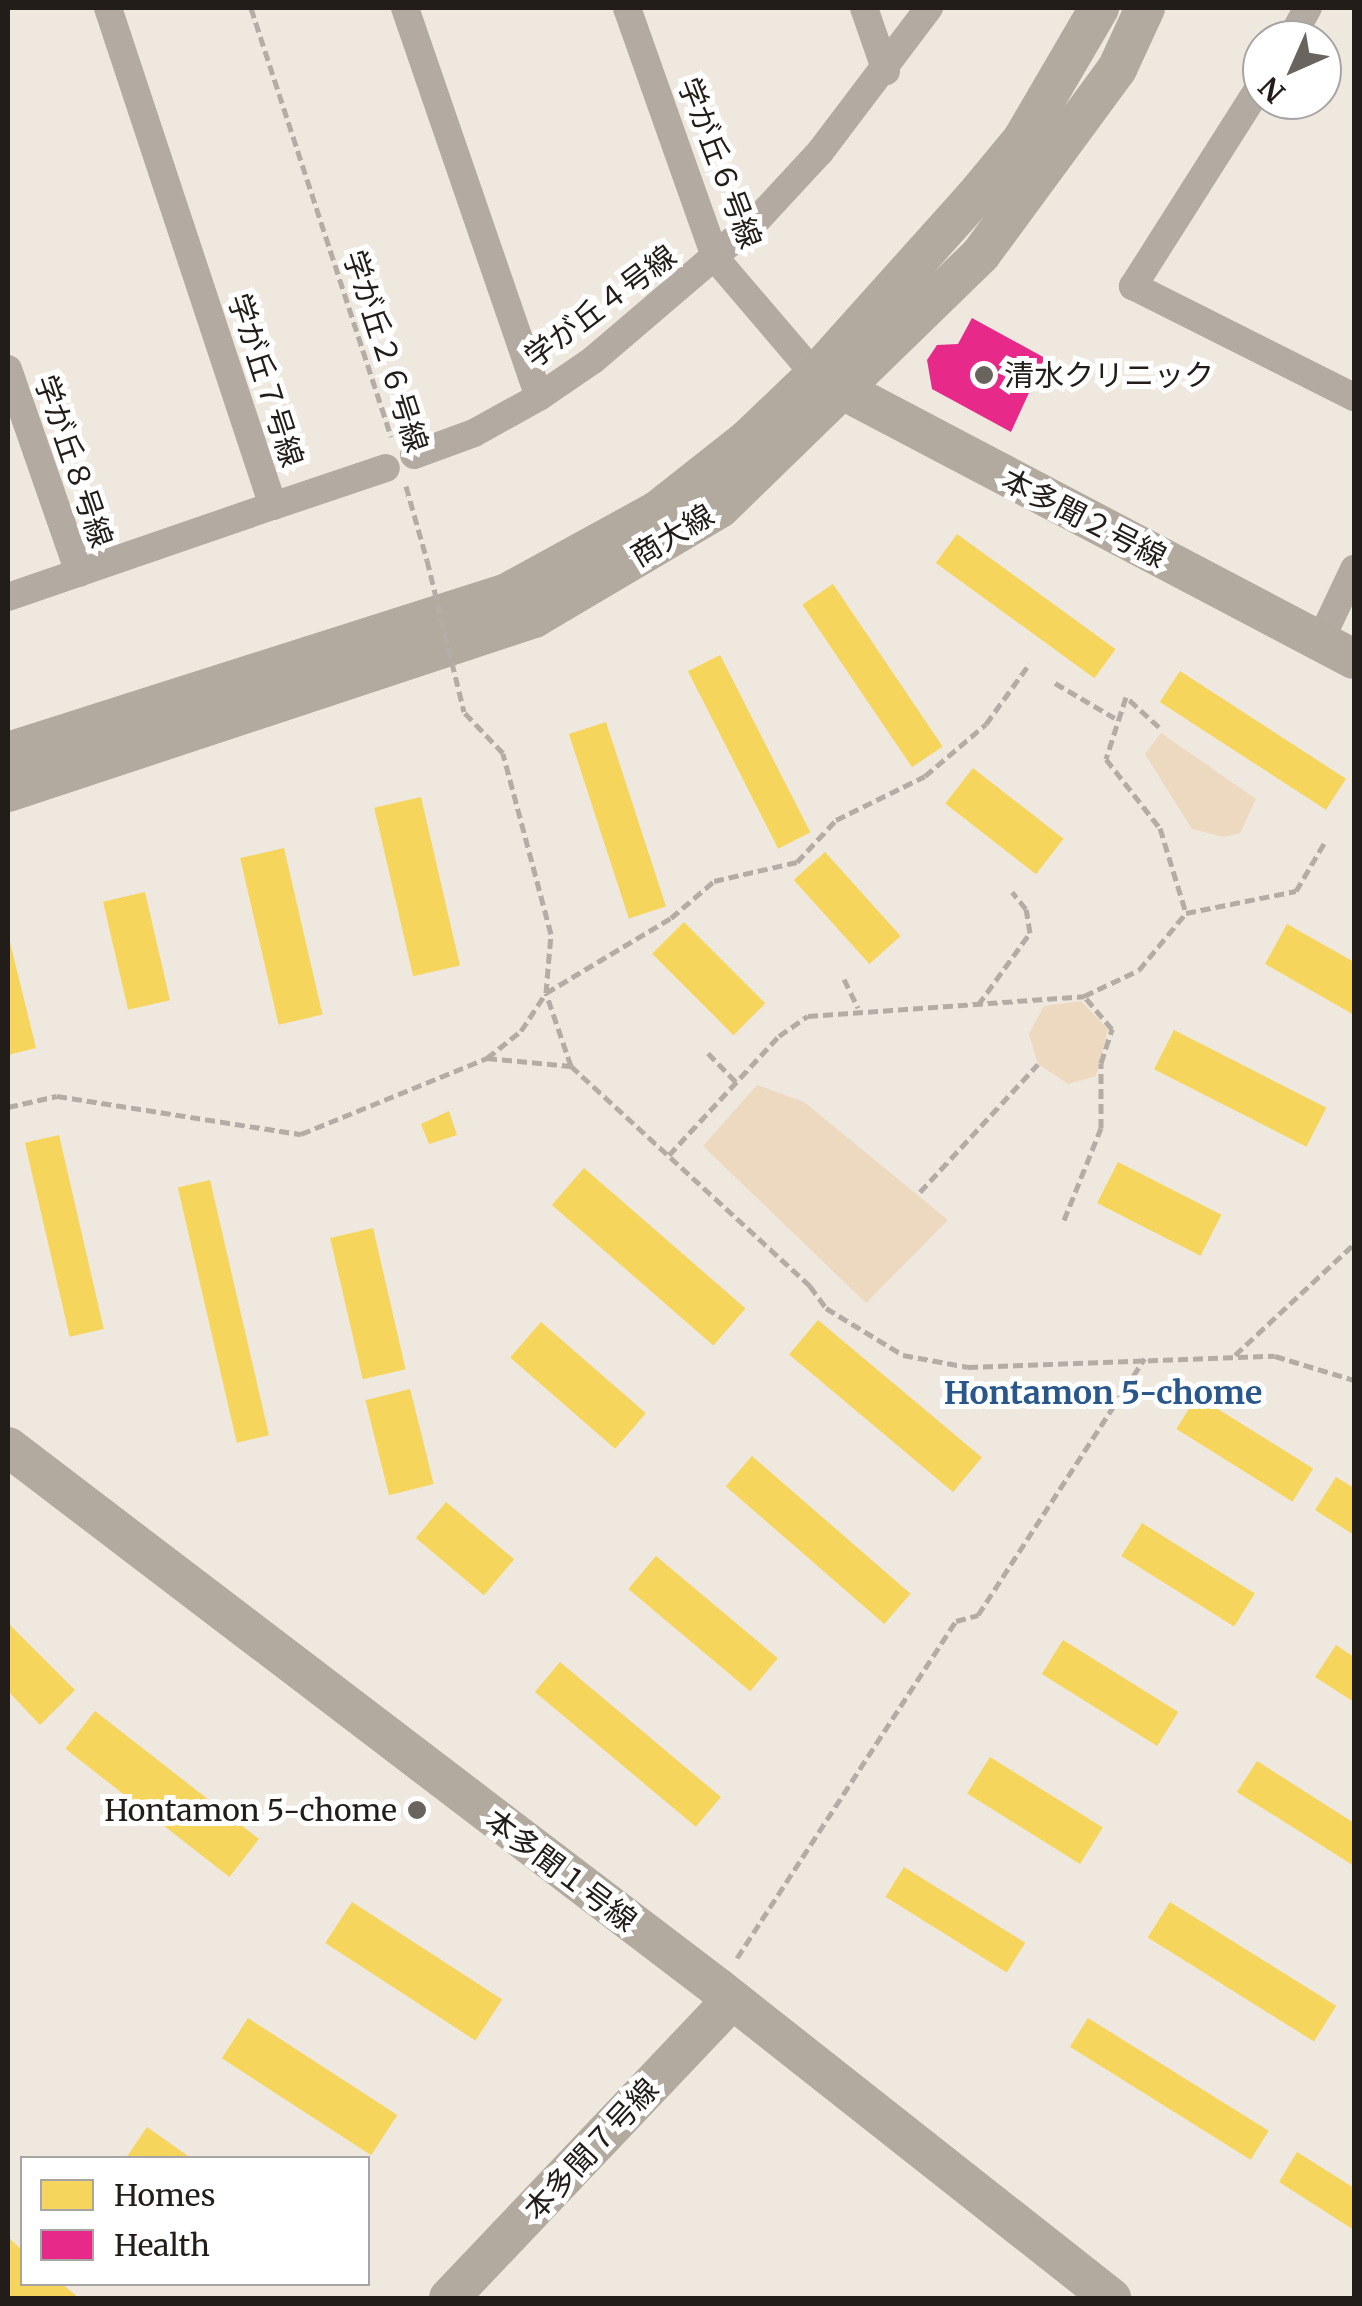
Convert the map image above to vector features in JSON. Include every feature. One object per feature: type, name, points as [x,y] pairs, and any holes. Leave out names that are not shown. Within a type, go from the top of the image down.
[{"type":"street","name":"学が丘７号線","points":[[8,597],[274,506],[108,8]]},
{"type":"street","name":"学が丘４号線","points":[[405,8],[539,397],[716,259],[820,152],[886,71],[930,8]]},
{"type":"street","name":"学が丘６号線","points":[[627,8],[716,259],[830,383]]},
{"type":"street","points":[[864,8],[886,71]]},
{"type":"street","name":"商大線","points":[[8,792],[534,618],[720,508],[830,383],[1022,140],[1098,8]]},
{"type":"street","name":"商大線","points":[[8,752],[507,594],[658,510],[747,440],[830,383],[981,254],[1117,69],[1145,8]]},
{"type":"street","points":[[1242,114],[1133,286],[1354,398]]},
{"type":"street","name":"学が丘８号線","points":[[8,369],[79,573]]},
{"type":"street","name":"本多聞２号線","points":[[830,383],[1338,650]]},
{"type":"street","points":[[274,506],[474,433],[539,397]]},
{"type":"street","points":[[1338,650],[1354,570]]},
{"type":"street","name":"本多聞１号線","points":[[8,1448],[725,1994],[1111,2298]]},
{"type":"street","name":"本多聞７号線","points":[[450,2298],[725,1994]]},
{"type":"path","name":"学が丘２６号線","points":[[251,8],[399,462],[464,712],[503,752],[551,934],[546,993]]},
{"type":"path","points":[[8,1106],[57,1096],[301,1134],[487,1058],[521,1031],[546,993],[671,918],[714,881],[797,862],[836,820],[925,776],[986,724],[1030,663]]},
{"type":"path","points":[[1055,682],[1115,718]]},
{"type":"path","points":[[1159,727],[1126,696],[1115,718],[1106,759],[1160,828],[1186,913]]},
{"type":"path","points":[[668,1156],[736,1082],[808,1016],[858,1008],[978,1005],[1084,996],[1139,970],[1186,913],[1296,891],[1326,840]]},
{"type":"path","points":[[978,1005],[1030,933],[1026,909],[1012,892]]},
{"type":"path","points":[[844,979],[858,1008]]},
{"type":"path","points":[[546,993],[571,1066],[810,1286],[826,1308],[903,1355],[968,1367],[1275,1356],[1354,1380]]},
{"type":"path","points":[[1064,1220],[1102,1128],[1102,1063],[1112,1029],[1084,996]]},
{"type":"path","points":[[708,1053],[736,1082]]},
{"type":"path","points":[[487,1058],[571,1066]]},
{"type":"path","points":[[920,1192],[1038,1064]]},
{"type":"path","points":[[1233,1357],[1354,1244]]},
{"type":"path","points":[[725,1994],[956,1620],[978,1615],[1145,1358]]},
{"type":"shaded area","points":[[1161,733],[1256,799],[1240,833],[1223,837],[1192,829],[1145,754]]},
{"type":"shaded area","points":[[1081,1001],[1108,1029],[1096,1076],[1068,1084],[1038,1064],[1029,1034],[1044,1006]]},
{"type":"shaded area","points":[[757,1085],[804,1102],[948,1220],[866,1303],[703,1146]]},
{"type":"building: Homes","points":[[957,534],[1116,649],[1094,678],[936,563]]},
{"type":"building: Homes","points":[[833,584],[943,746],[912,767],[802,605]]},
{"type":"building: Homes","points":[[720,655],[810,832],[778,849],[688,671]]},
{"type":"building: Homes","points":[[1180,671],[1346,779],[1326,810],[1160,702]]},
{"type":"building: Homes","points":[[606,722],[666,907],[629,919],[569,734]]},
{"type":"building: Homes","points":[[973,768],[1064,839],[1036,874],[945,803]]},
{"type":"building: Homes","points":[[421,797],[460,966],[413,976],[374,808]]},
{"type":"building: Homes","points":[[284,848],[322,1015],[279,1025],[240,858]]},
{"type":"building: Homes","points":[[825,852],[901,936],[869,964],[794,880]]},
{"type":"building: Homes","points":[[145,892],[170,1000],[128,1010],[103,902]]},
{"type":"building: Homes","points":[[684,922],[765,1003],[733,1035],[652,954]]},
{"type":"building: Homes","points":[[1287,924],[1354,962],[1354,1015],[1265,964]]},
{"type":"building: Homes","points":[[8,934],[36,1048],[8,1055]]},
{"type":"building: Homes","points":[[1174,1030],[1326,1108],[1306,1147],[1154,1069]]},
{"type":"building: Homes","points":[[449,1111],[457,1135],[429,1144],[421,1124]]},
{"type":"building: Homes","points":[[59,1135],[104,1329],[70,1337],[25,1143]]},
{"type":"building: Homes","points":[[1118,1162],[1221,1215],[1200,1256],[1097,1203]]},
{"type":"building: Homes","points":[[584,1168],[746,1308],[713,1345],[552,1205]]},
{"type":"building: Homes","points":[[210,1180],[269,1435],[237,1443],[178,1187]]},
{"type":"building: Homes","points":[[373,1228],[406,1369],[363,1379],[330,1238]]},
{"type":"building: Homes","points":[[818,1320],[982,1458],[953,1492],[789,1354]]},
{"type":"building: Homes","points":[[541,1322],[646,1413],[615,1449],[510,1357]]},
{"type":"building: Homes","points":[[410,1389],[434,1484],[389,1495],[365,1400]]},
{"type":"building: Homes","points":[[1197,1396],[1313,1469],[1293,1502],[1176,1429]]},
{"type":"building: Homes","points":[[752,1456],[910,1594],[884,1624],[726,1486]]},
{"type":"building: Homes","points":[[1336,1477],[1354,1488],[1354,1535],[1315,1510]]},
{"type":"building: Homes","points":[[446,1502],[514,1559],[484,1595],[416,1538]]},
{"type":"building: Homes","points":[[1142,1523],[1255,1593],[1234,1627],[1121,1556]]},
{"type":"building: Homes","points":[[656,1556],[778,1658],[750,1691],[628,1589]]},
{"type":"building: Homes","points":[[8,1623],[75,1690],[40,1725],[8,1691]]},
{"type":"building: Homes","points":[[1063,1640],[1178,1712],[1157,1746],[1042,1674]]},
{"type":"building: Homes","points":[[1336,1645],[1354,1657],[1354,1702],[1315,1677]]},
{"type":"building: Homes","points":[[560,1662],[721,1797],[696,1827],[535,1692]]},
{"type":"building: Homes","points":[[95,1711],[259,1839],[229,1877],[65,1749]]},
{"type":"building: Homes","points":[[990,1757],[1103,1827],[1080,1864],[967,1793]]},
{"type":"building: Homes","points":[[1257,1761],[1354,1823],[1354,1866],[1237,1792]]},
{"type":"building: Homes","points":[[904,1867],[1025,1943],[1007,1972],[885,1897]]},
{"type":"building: Homes","points":[[352,1902],[502,1999],[475,2041],[325,1943]]},
{"type":"building: Homes","points":[[1170,1902],[1336,2006],[1314,2041],[1148,1938]]},
{"type":"building: Homes","points":[[248,2018],[397,2115],[371,2155],[222,2058]]},
{"type":"building: Homes","points":[[1088,2018],[1269,2131],[1251,2160],[1070,2047]]},
{"type":"building: Homes","points":[[147,2127],[188,2156],[127,2156]]},
{"type":"building: Homes","points":[[1297,2152],[1354,2188],[1354,2230],[1279,2182]]},
{"type":"building: Homes","points":[[8,2237],[20,2248],[20,2286],[64,2286],[79,2298],[8,2298]]},
{"type":"building: Health","name":"清水クリニック","points":[[972,318],[1045,358],[1011,432],[932,389],[927,360],[937,345],[958,344]]},
{"type":"place","name":"清水クリニック","points":[[984,375]]},
{"type":"place","name":"Hontamon 5-chome","points":[[417,1810]]},
{"type":"district","name":"Hontamon 5-chome","points":[[1103,1393]]}]
